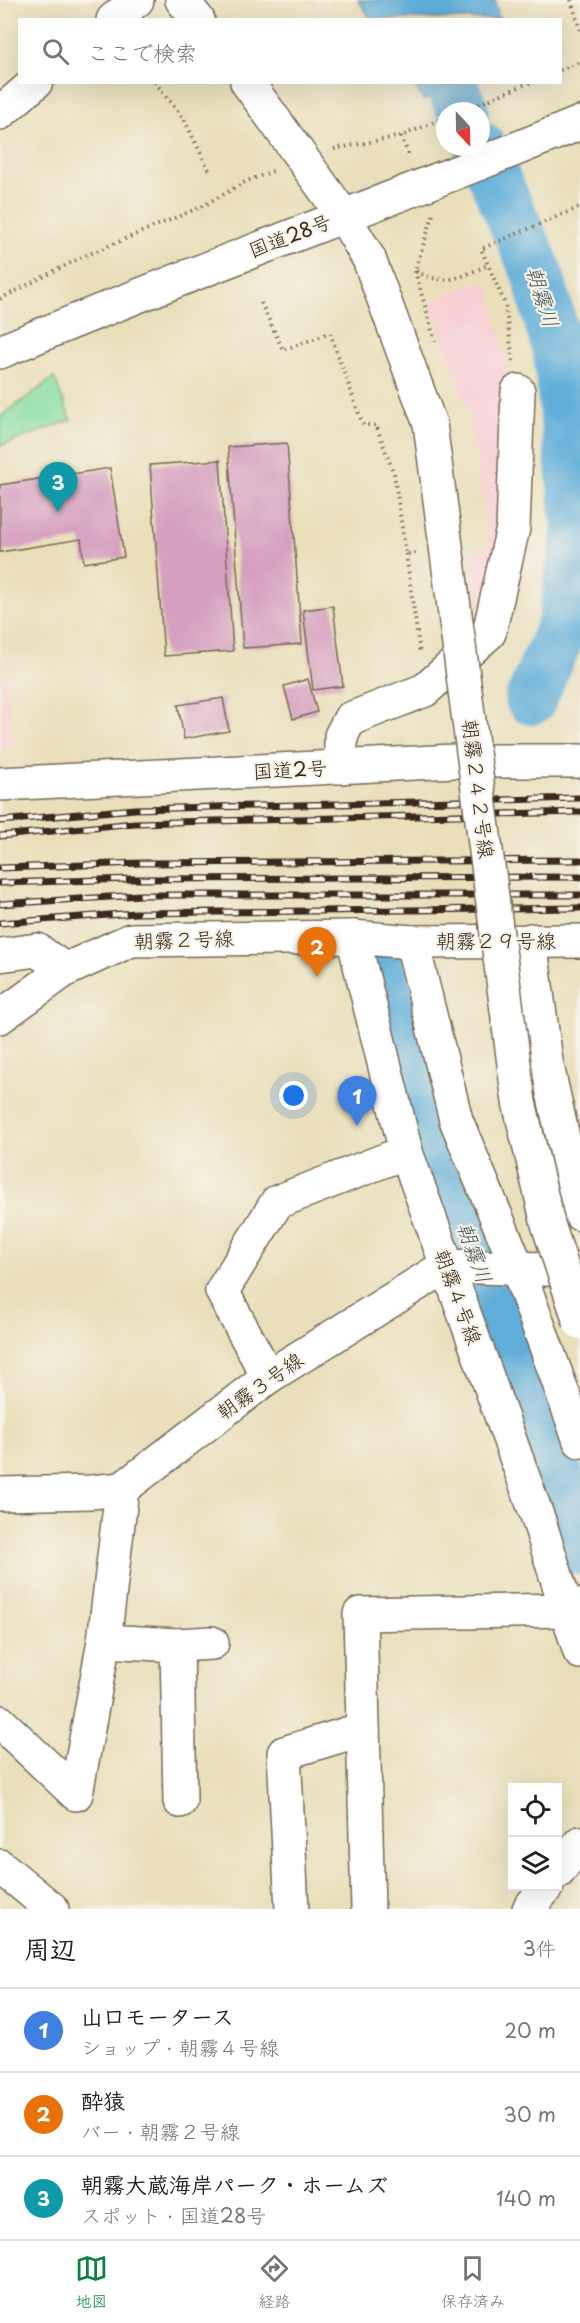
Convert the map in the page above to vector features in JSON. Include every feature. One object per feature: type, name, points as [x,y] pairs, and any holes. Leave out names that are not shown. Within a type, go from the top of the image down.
[{"type":"main road","points":[[115,18],[137,0]]},
{"type":"main road","points":[[182,0],[196,18]]},
{"type":"main road","points":[[0,113],[34,84]]},
{"type":"main road","name":"朝霧２４２号線","points":[[248,84],[343,215],[369,259],[430,424],[519,1102],[548,1224],[580,1322]]},
{"type":"main road","name":"国道28号","points":[[0,352],[343,215],[426,186],[580,123]]},
{"type":"main road","points":[[341,767],[341,736],[350,719],[425,690],[489,633],[513,528],[518,391]]},
{"type":"main road","name":"国道2号","points":[[0,784],[454,761],[580,760]]},
{"type":"main road","points":[[382,939],[456,1120],[508,1269],[580,1442]]},
{"type":"main road","name":"朝霧２９号線","points":[[382,939],[580,941]]},
{"type":"main road","name":"朝霧２号線","points":[[0,1017],[65,970],[131,940],[382,939]]},
{"type":"main road","name":"朝霧４号線","points":[[382,939],[406,1152],[451,1266],[539,1521],[573,1608],[580,1652]]},
{"type":"main road","points":[[530,940],[546,1060],[561,1137],[580,1214]]},
{"type":"main road","points":[[0,955],[37,950],[65,970]]},
{"type":"main road","points":[[268,1377],[222,1291],[252,1242],[277,1202],[406,1152]]},
{"type":"main road","points":[[451,1266],[580,1270]]},
{"type":"main road","name":"朝霧３号線","points":[[122,1489],[268,1377],[451,1266]]},
{"type":"main road","points":[[0,1494],[122,1489],[104,1641],[76,1794],[0,1722]]},
{"type":"main road","points":[[368,1909],[360,1614],[573,1608]]},
{"type":"main road","points":[[104,1641],[177,1645],[212,1643]]},
{"type":"main road","points":[[177,1645],[180,1801]]},
{"type":"main road","points":[[292,1909],[284,1753],[363,1729]]},
{"type":"main road","points":[[562,1867],[580,1843]]},
{"type":"main road","points":[[0,1866],[52,1909]]},
{"type":"main road","points":[[529,1909],[544,1891]]},
{"type":"path","points":[[571,0],[580,30]]},
{"type":"path","points":[[562,70],[580,62]]},
{"type":"path","points":[[156,84],[185,122],[209,170]]},
{"type":"path","points":[[483,102],[526,84]]},
{"type":"path","points":[[0,299],[80,258],[203,206],[245,182],[323,151],[401,136],[436,122]]},
{"type":"path","points":[[401,136],[426,186],[434,213],[415,271],[432,280],[453,279],[488,265]]},
{"type":"path","points":[[518,391],[505,304],[482,249],[580,207]]},
{"type":"path","points":[[261,303],[283,350]]},
{"type":"path","points":[[406,554],[425,690]]},
{"type":"shaded area","points":[[480,280],[489,288],[506,360],[509,444],[502,534],[479,614],[470,552],[488,546],[472,433],[457,377],[429,302]]},
{"type":"shaded area","points":[[0,678],[7,678],[14,748],[0,749]]},
{"type":"green space","points":[[54,378],[71,420],[0,446],[0,417]]},
{"type":"water","points":[[358,0],[495,0],[499,18],[370,18]]},
{"type":"water","points":[[413,84],[465,84],[424,100]]},
{"type":"building","points":[[287,443],[302,644],[243,648],[228,447]]},
{"type":"building","points":[[220,460],[233,651],[164,656],[150,465]]},
{"type":"building","points":[[110,468],[124,557],[84,563],[81,539],[0,552],[0,485]]},
{"type":"building","points":[[333,606],[343,686],[313,690],[303,610]]},
{"type":"building","points":[[308,679],[317,712],[293,719],[284,686]]},
{"type":"building","points":[[223,698],[229,731],[184,739],[178,705]]},
{"type":"waterway","name":"朝霧川","points":[[453,89],[459,102]]},
{"type":"waterway","name":"朝霧川","points":[[484,156],[537,272],[559,354],[578,529],[564,623],[531,699]]},
{"type":"waterway","name":"朝霧川","points":[[375,956],[469,1243],[563,1491],[580,1549]]},
{"type":"railway","points":[[0,821],[135,809],[580,798]]},
{"type":"railway","points":[[0,836],[135,823],[580,812]]},
{"type":"railway","points":[[0,868],[141,863],[580,860]]},
{"type":"railway","points":[[0,883],[132,879],[580,877]]},
{"type":"railway","points":[[0,904],[141,895],[580,895]]},
{"type":"railway","points":[[0,923],[136,913],[580,908]]},
{"type":"place","name":"朝霧大蔵海岸パーク・ホームズ","points":[[58,512]]},
{"type":"place","name":"酔猿","points":[[317,977]]},
{"type":"place","name":"山口モータース","points":[[357,1126]]}]
